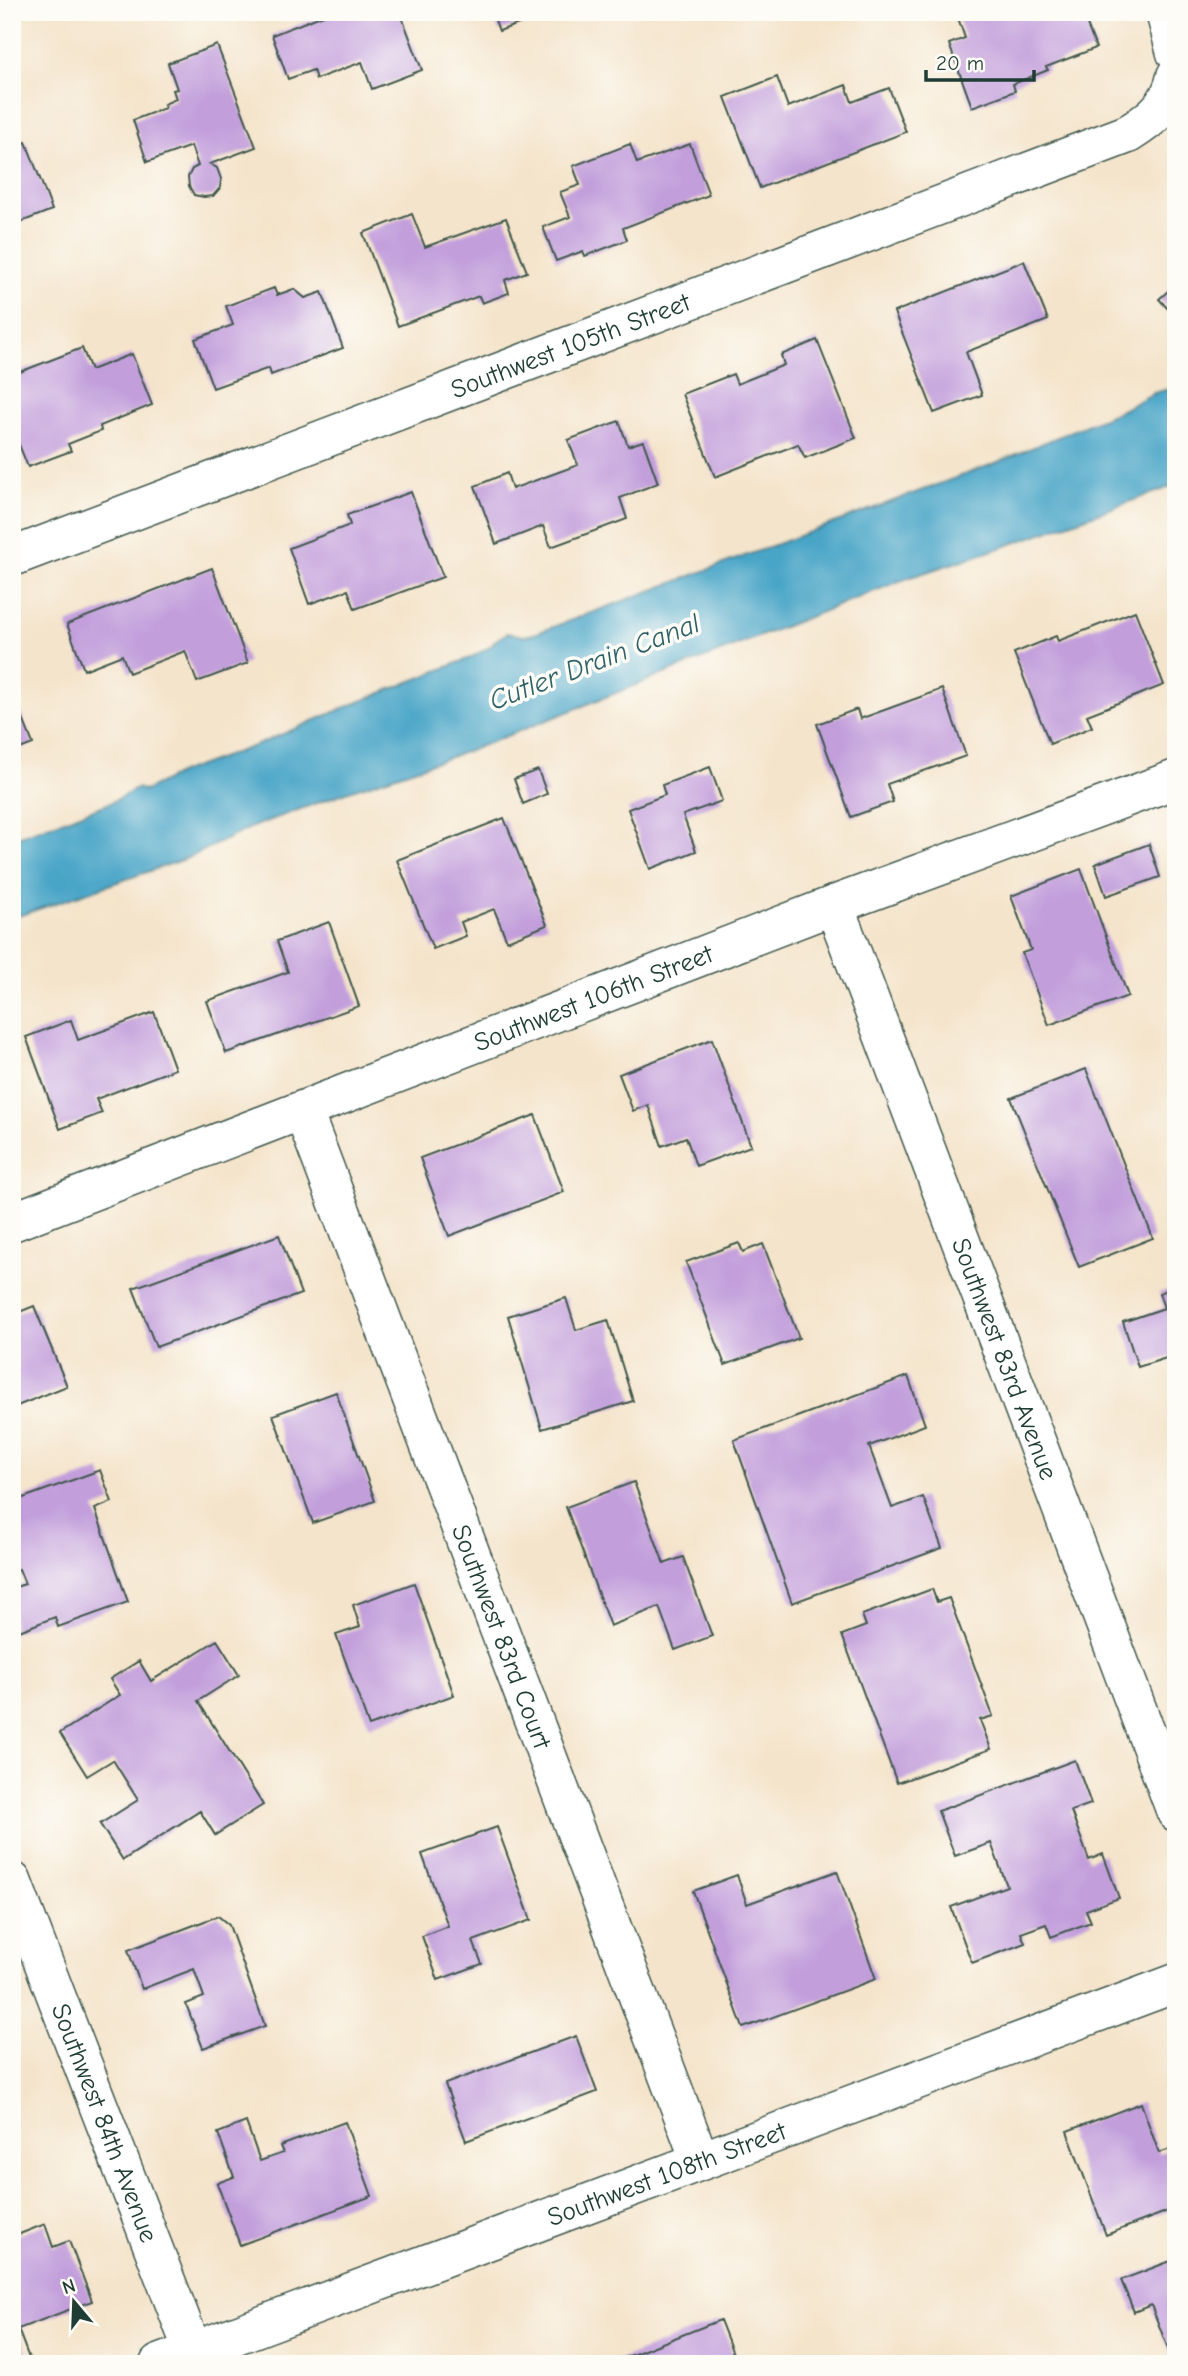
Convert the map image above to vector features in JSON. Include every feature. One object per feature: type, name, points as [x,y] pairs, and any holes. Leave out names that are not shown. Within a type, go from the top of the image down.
[{"type":"street","points":[[1166,12],[1176,53]]},
{"type":"street","name":"Southwest 105th Street","points":[[12,557],[1128,134],[1163,106],[1170,96],[1176,76]]},
{"type":"street","name":"Southwest 106th Street","points":[[12,1222],[834,905],[1176,779]]},
{"type":"street","name":"Southwest 83rd Avenue","points":[[834,905],[1176,1812]]},
{"type":"street","name":"Southwest 83rd Court","points":[[303,1111],[700,2160]]},
{"type":"street","name":"Southwest 84th Avenue","points":[[12,1881],[183,2360]]},
{"type":"street","name":"Southwest 108th Street","points":[[183,2360],[700,2160],[1176,1983]]},
{"type":"water","name":"Cutler Drain Canal","points":[[1176,387],[1176,485],[908,578],[471,750],[252,827],[185,859],[12,918],[12,839],[110,803],[138,788],[145,791],[182,772],[257,745],[470,658],[507,633],[524,636],[534,634],[993,464],[1120,411],[1154,393]]},
{"type":"building","points":[[331,12],[400,12],[422,70],[372,89],[362,62],[316,79],[313,70],[288,79],[272,35]]},
{"type":"building","points":[[492,12],[549,12],[549,13],[499,31]]},
{"type":"building","points":[[974,12],[1021,12],[1022,16],[1033,12],[1082,12],[1096,48],[1046,67],[1048,70],[1013,84],[1015,91],[972,107],[949,44],[965,38],[958,18]]},
{"type":"building","points":[[217,45],[256,147],[210,164],[217,168],[221,179],[220,188],[213,196],[204,197],[194,195],[189,186],[188,177],[192,169],[198,166],[191,146],[147,162],[133,120],[165,108],[164,104],[176,99],[173,90],[177,89],[168,63]]},
{"type":"building","points":[[777,77],[788,107],[846,85],[852,102],[889,88],[906,132],[760,188],[725,97]]},
{"type":"building","points":[[26,142],[52,210],[16,224],[12,220],[12,147]]},
{"type":"building","points":[[630,144],[637,163],[690,144],[709,195],[623,228],[627,240],[585,256],[583,251],[556,261],[543,227],[570,217],[560,192],[580,185],[573,166]]},
{"type":"building","points":[[412,214],[425,247],[506,218],[527,272],[505,280],[509,293],[482,303],[479,296],[398,326],[363,233]]},
{"type":"building","points":[[1024,261],[1048,320],[966,352],[982,395],[934,413],[894,312]]},
{"type":"building","points":[[1176,284],[1176,318],[1159,299]]},
{"type":"building","points":[[274,288],[277,295],[294,289],[305,298],[322,292],[343,348],[271,375],[269,368],[213,388],[195,339],[233,325],[226,306]]},
{"type":"building","points":[[817,340],[856,438],[805,458],[798,444],[715,477],[682,394],[733,374],[737,384],[784,365],[781,355]]},
{"type":"building","points":[[82,348],[91,370],[132,354],[152,405],[100,426],[101,431],[68,444],[71,451],[28,467],[12,427],[12,375]]},
{"type":"building","points":[[619,421],[628,446],[643,441],[658,483],[620,498],[627,519],[551,547],[543,526],[496,544],[475,486],[507,473],[512,489],[578,465],[568,440]]},
{"type":"building","points":[[411,492],[443,577],[355,609],[348,590],[309,604],[289,548],[350,525],[347,515]]},
{"type":"building","points":[[212,568],[248,663],[197,682],[185,651],[129,673],[122,655],[84,670],[67,624]]},
{"type":"building","points":[[1135,611],[1164,685],[1087,715],[1092,727],[1050,744],[1014,653],[1056,636],[1058,641]]},
{"type":"building","points":[[942,689],[966,756],[887,784],[893,802],[851,817],[817,724],[857,709],[860,719]]},
{"type":"building","points":[[12,691],[33,744],[12,752]]},
{"type":"building","points":[[710,767],[722,801],[683,815],[696,851],[650,869],[628,809],[665,795],[662,785]]},
{"type":"building","points":[[538,770],[547,794],[523,804],[514,779]]},
{"type":"building","points":[[504,818],[547,925],[507,941],[494,909],[461,922],[466,936],[433,949],[397,860]]},
{"type":"building","points":[[1149,844],[1160,877],[1106,896],[1095,864]]},
{"type":"building","points":[[1081,869],[1128,996],[1049,1025],[1022,953],[1031,950],[1011,896]]},
{"type":"building","points":[[329,922],[359,1006],[226,1053],[207,1001],[288,972],[277,941]]},
{"type":"building","points":[[154,1012],[175,1069],[96,1099],[102,1113],[60,1129],[26,1037],[71,1020],[78,1040]]},
{"type":"building","points":[[712,1039],[751,1146],[696,1166],[686,1137],[662,1146],[648,1105],[633,1111],[619,1074]]},
{"type":"building","points":[[1086,1069],[1153,1238],[1079,1267],[1011,1098]]},
{"type":"building","points":[[535,1115],[564,1192],[449,1236],[420,1158]]},
{"type":"building","points":[[279,1235],[301,1294],[156,1347],[133,1288]]},
{"type":"building","points":[[739,1243],[743,1252],[763,1244],[799,1338],[725,1365],[686,1262]]},
{"type":"building","points":[[1176,1287],[1176,1355],[1138,1367],[1123,1322],[1164,1308],[1159,1293]]},
{"type":"building","points":[[566,1298],[576,1330],[608,1320],[633,1401],[542,1429],[508,1316]]},
{"type":"building","points":[[34,1306],[67,1386],[12,1408],[12,1315]]},
{"type":"building","points":[[908,1376],[925,1425],[869,1446],[892,1508],[923,1497],[942,1548],[792,1603],[734,1440]]},
{"type":"building","points":[[336,1392],[375,1501],[313,1523],[273,1415]]},
{"type":"building","points":[[100,1470],[112,1502],[95,1509],[128,1602],[58,1627],[55,1617],[14,1633],[12,1588],[25,1584],[19,1569],[12,1572],[12,1502]]},
{"type":"building","points":[[634,1482],[664,1564],[683,1557],[712,1636],[675,1650],[659,1607],[610,1626],[566,1507]]},
{"type":"building","points":[[414,1583],[454,1695],[369,1726],[336,1635],[360,1627],[353,1605]]},
{"type":"building","points":[[932,1589],[937,1602],[949,1598],[993,1716],[980,1720],[991,1749],[897,1783],[842,1635],[866,1626],[862,1615]]},
{"type":"building","points":[[217,1640],[239,1675],[198,1701],[263,1805],[215,1835],[200,1811],[123,1860],[100,1824],[138,1800],[113,1760],[87,1776],[60,1733],[120,1695],[110,1679],[139,1661],[151,1681]]},
{"type":"building","points":[[1075,1760],[1091,1804],[1071,1811],[1089,1860],[1103,1854],[1119,1898],[1086,1910],[1091,1922],[1051,1937],[1046,1924],[1021,1933],[1025,1943],[972,1963],[951,1907],[1007,1886],[991,1843],[955,1856],[938,1811]]},
{"type":"building","points":[[497,1827],[531,1920],[473,1941],[482,1964],[438,1980],[422,1936],[448,1926],[422,1854]]},
{"type":"building","points":[[837,1871],[876,1979],[743,2028],[693,1891],[737,1875],[747,1904]]},
{"type":"building","points":[[218,1916],[229,1925],[265,2026],[203,2048],[186,2004],[204,1997],[194,1969],[142,1989],[128,1950]]},
{"type":"building","points":[[576,2036],[597,2092],[466,2141],[445,2084]]},
{"type":"building","points":[[1141,2103],[1159,2153],[1176,2147],[1176,2208],[1106,2235],[1067,2131]]},
{"type":"building","points":[[246,2122],[260,2161],[283,2153],[280,2146],[345,2122],[372,2196],[240,2245],[217,2183],[234,2177],[218,2133]]},
{"type":"building","points":[[45,2224],[53,2247],[69,2241],[92,2301],[18,2329],[30,2361],[12,2364],[12,2237]]},
{"type":"building","points":[[1176,2259],[1174,2364],[1151,2305],[1134,2312],[1121,2280]]},
{"type":"building","points":[[720,2320],[737,2364],[609,2364]]}]
